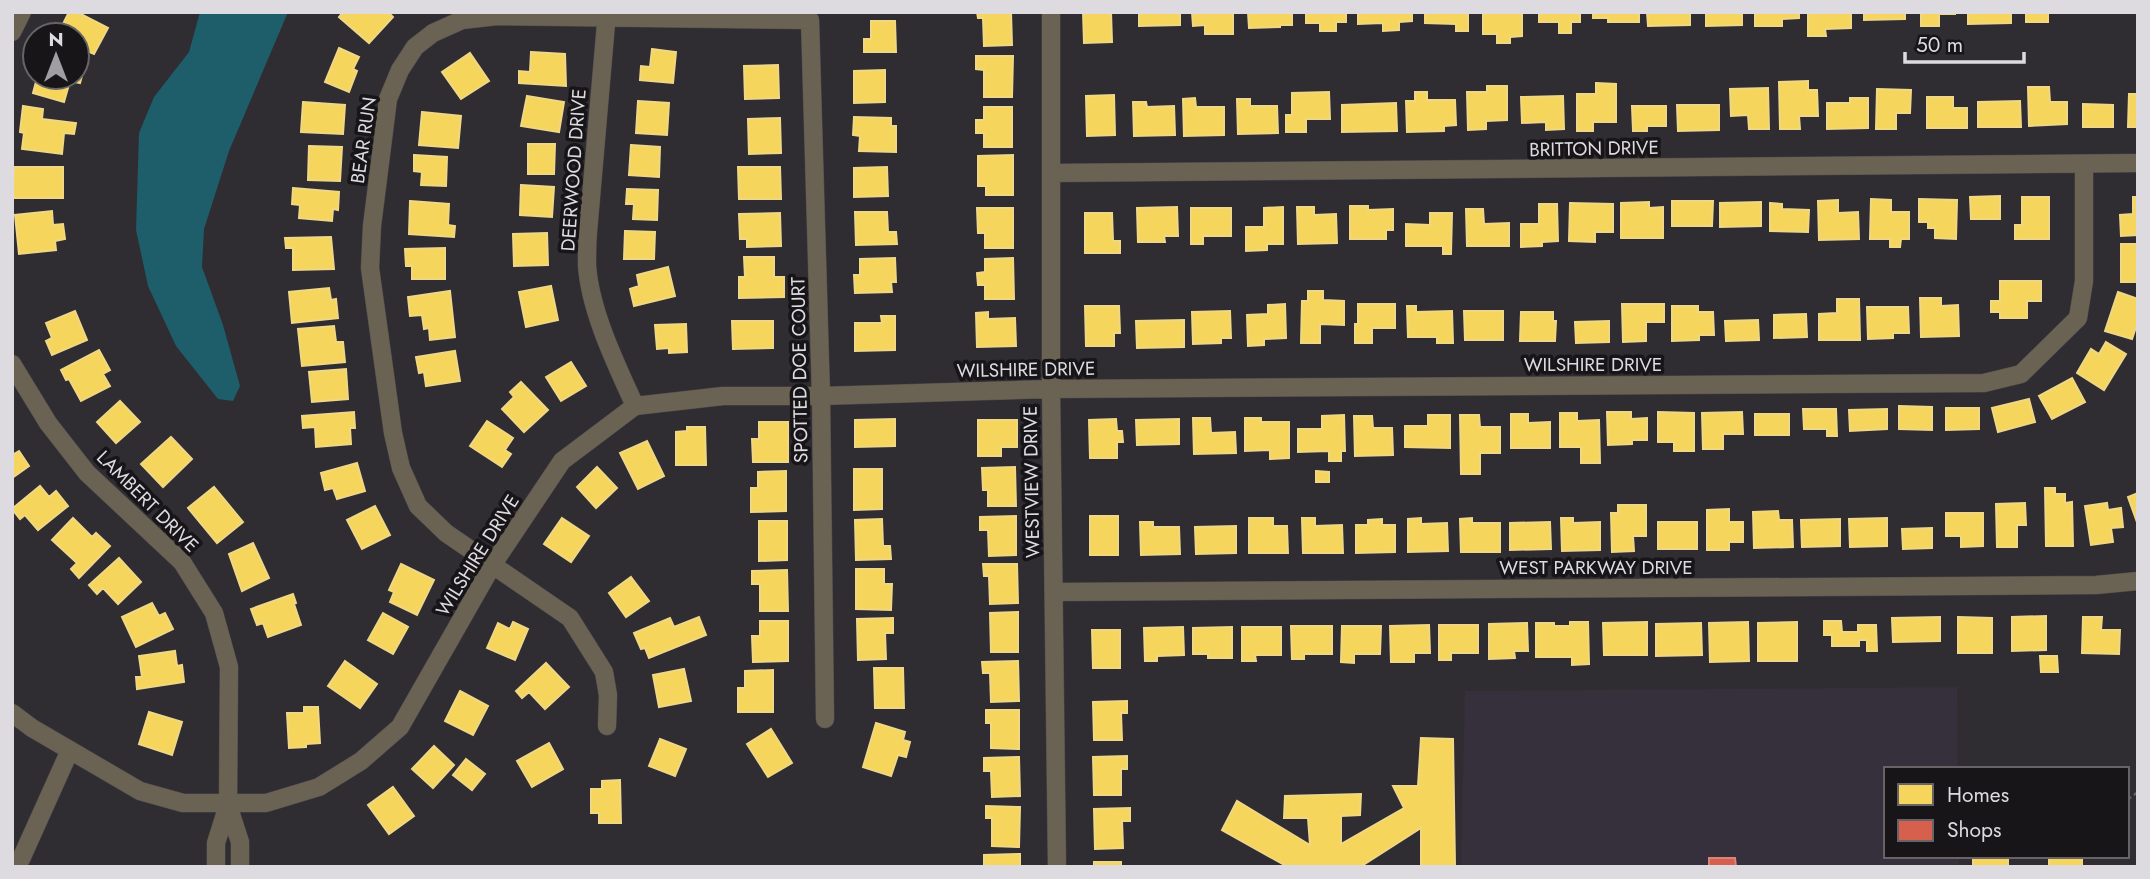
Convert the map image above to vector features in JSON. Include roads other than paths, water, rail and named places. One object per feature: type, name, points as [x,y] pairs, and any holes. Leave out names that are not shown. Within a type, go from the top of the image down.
[{"type":"street","points":[[12,32],[22,12]]},
{"type":"street","name":"WESTVIEW DRIVE","points":[[1051,12],[1051,389],[1057,867]]},
{"type":"street","name":"BEAR RUN","points":[[607,726],[608,695],[604,672],[570,618],[446,533],[418,506],[401,468],[393,433],[370,268],[372,226],[388,99],[400,70],[415,47],[433,33],[461,20],[497,16],[607,15],[810,20]]},
{"type":"street","name":"DEERWOOD DRIVE","points":[[607,15],[587,232],[587,267],[597,310],[613,357],[635,406]]},
{"type":"street","name":"SPOTTED DOE COURT","points":[[810,20],[821,396],[825,719]]},
{"type":"street","name":"BRITTON DRIVE","points":[[1051,173],[2138,163]]},
{"type":"street","name":"WILSHIRE DRIVE","points":[[12,713],[32,728],[140,791],[183,803],[266,803],[319,787],[361,761],[400,727],[493,564],[562,461],[635,406],[723,396],[1051,389],[1984,383],[2021,374],[2078,318],[2084,281],[2084,164]]},
{"type":"street","name":"LAMBERT DRIVE","points":[[12,364],[48,423],[87,473],[182,562],[214,613],[229,667],[228,805],[216,844],[216,867]]},
{"type":"street","name":"WEST PARKWAY DRIVE","points":[[1055,592],[2082,585],[2138,581]]},
{"type":"street","points":[[15,867],[22,859],[70,750]]},
{"type":"street","name":"LAMBERT DRIVE","points":[[228,805],[240,842],[240,867]]},
{"type":"water","points":[[200,12],[288,12],[229,151],[204,229],[202,267],[223,325],[240,386],[233,401],[218,399],[176,346],[148,286],[136,230],[139,133],[154,97],[189,52]]}]
